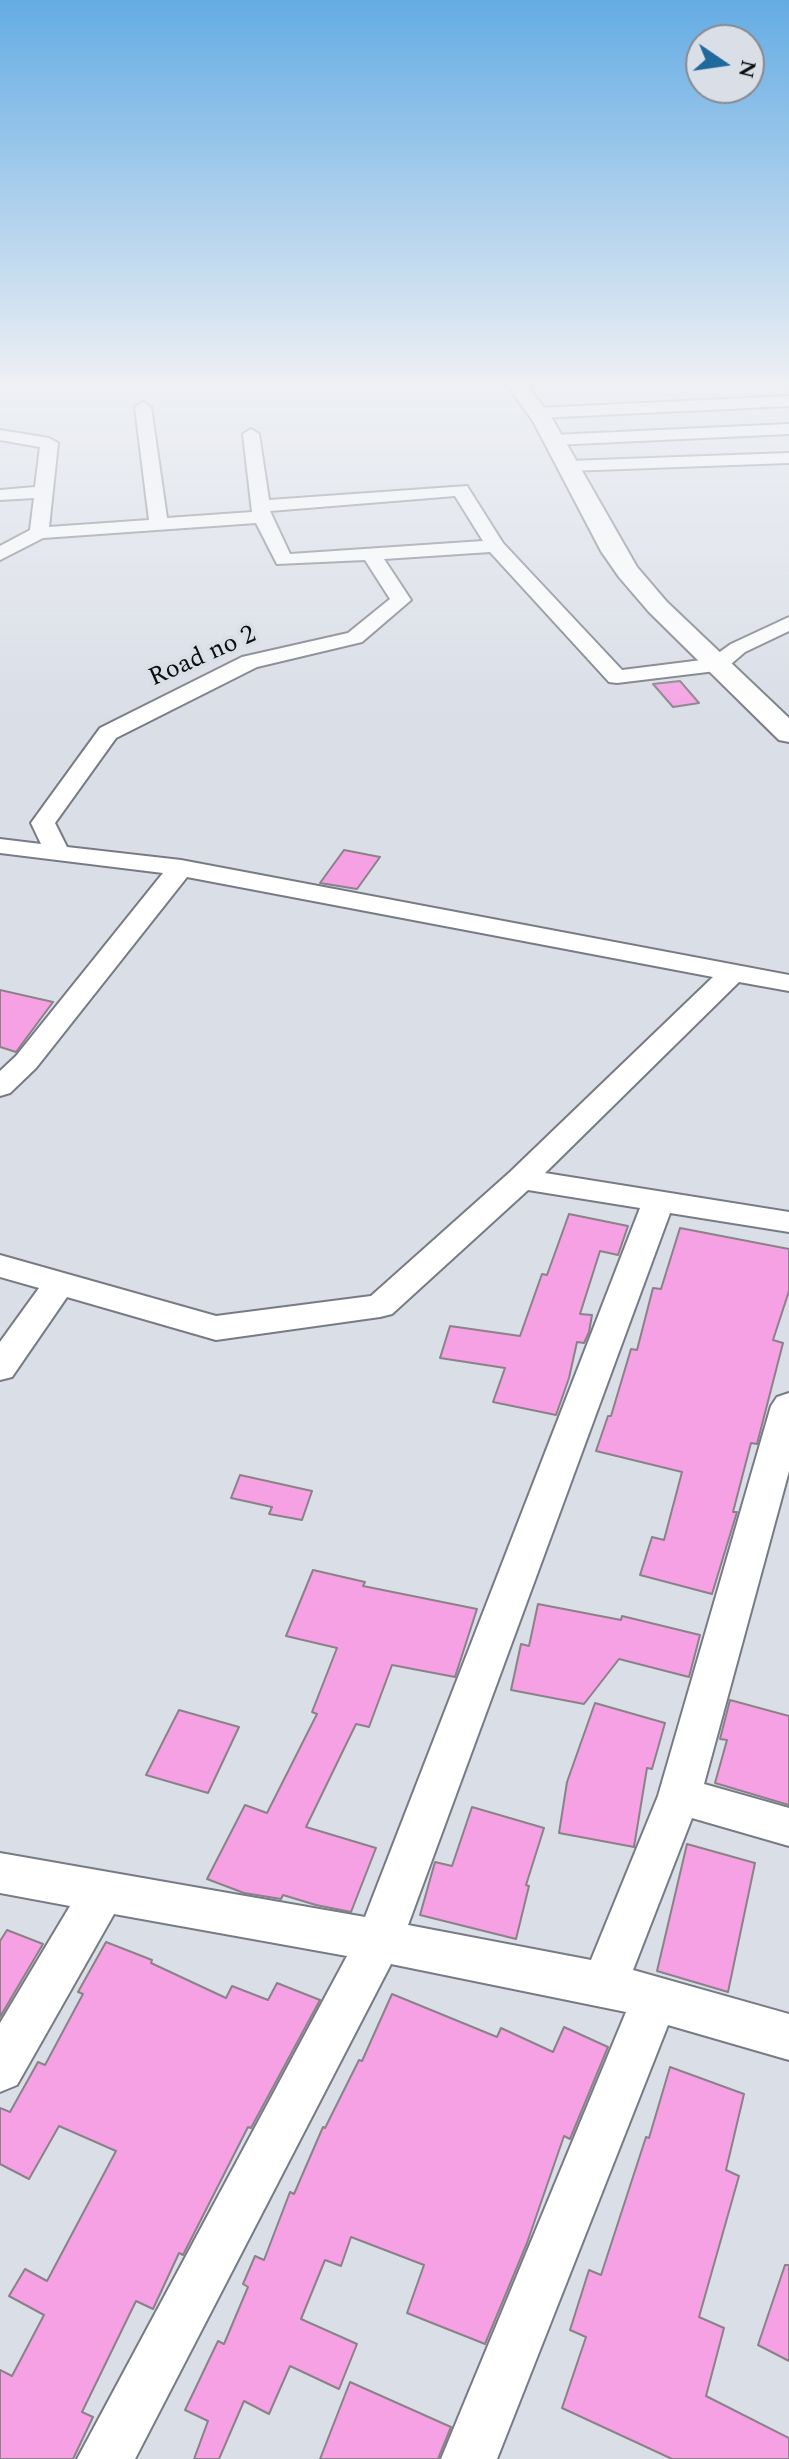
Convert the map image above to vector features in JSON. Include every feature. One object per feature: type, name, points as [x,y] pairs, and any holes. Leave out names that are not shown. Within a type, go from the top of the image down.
[{"type":"street","points":[[39,533],[42,496]]},
{"type":"street","points":[[155,496],[159,524]]},
{"type":"street","points":[[259,496],[261,512],[284,560],[495,546]]},
{"type":"street","points":[[0,554],[39,533],[159,524],[409,496]]},
{"type":"street","points":[[464,496],[495,546],[617,677],[716,665],[738,648],[789,623]]},
{"type":"street","points":[[584,496],[619,560],[658,607],[789,734]]},
{"type":"street","name":"Road no 2","points":[[58,853],[43,823],[108,733],[250,662],[355,638],[401,600],[371,554]]},
{"type":"street","points":[[4,852],[58,853],[181,868],[789,983]]},
{"type":"street","points":[[0,1087],[13,1058],[181,868]]},
{"type":"street","points":[[0,1266],[216,1328],[380,1306],[521,1179],[733,972]]},
{"type":"street","points":[[521,1179],[789,1222]]},
{"type":"street","points":[[105,2459],[379,1941],[659,1201]]},
{"type":"street","points":[[0,1368],[59,1284]]},
{"type":"street","points":[[604,1984],[679,1796],[789,1406]]},
{"type":"street","points":[[679,1796],[789,1827]]},
{"type":"street","points":[[0,1873],[604,1984],[789,2037]]},
{"type":"street","points":[[0,2068],[103,1892]]},
{"type":"street","points":[[469,2459],[656,1997]]},
{"type":"building","points":[[680,681],[699,703],[673,707],[653,684]]},
{"type":"building","points":[[344,850],[380,857],[357,889],[320,883]]},
{"type":"building","points":[[0,990],[53,1002],[16,1052],[0,1047]]},
{"type":"building","points":[[569,1214],[628,1226],[618,1255],[600,1251],[580,1314],[592,1315],[589,1332],[584,1343],[577,1342],[556,1415],[493,1402],[505,1368],[440,1358],[450,1326],[520,1336],[542,1274],[547,1275]]},
{"type":"building","points":[[680,1228],[789,1249],[789,1291],[773,1340],[783,1343],[757,1444],[751,1443],[733,1512],[737,1512],[712,1594],[640,1575],[652,1537],[664,1540],[682,1472],[596,1451],[608,1416],[611,1416],[631,1349],[637,1350],[653,1288],[661,1289]]},
{"type":"building","points":[[240,1475],[312,1491],[302,1520],[269,1514],[272,1507],[231,1498]]},
{"type":"building","points":[[313,1570],[365,1582],[363,1586],[477,1609],[455,1677],[392,1665],[369,1727],[356,1724],[306,1827],[376,1848],[351,1912],[283,1895],[281,1899],[244,1893],[207,1879],[245,1805],[267,1813],[317,1714],[312,1712],[337,1648],[286,1636]]},
{"type":"building","points":[[538,1604],[621,1620],[622,1616],[700,1635],[689,1677],[619,1659],[584,1704],[511,1690],[521,1644],[529,1646]]},
{"type":"building","points":[[730,1700],[789,1716],[789,1805],[715,1783],[727,1740],[720,1739]]},
{"type":"building","points":[[595,1703],[665,1723],[652,1769],[647,1768],[634,1847],[559,1833],[567,1782]]},
{"type":"building","points":[[179,1710],[239,1727],[208,1793],[146,1775]]},
{"type":"building","points":[[472,1807],[544,1828],[526,1885],[529,1886],[516,1939],[420,1915],[435,1862],[452,1866]]},
{"type":"building","points":[[687,1844],[755,1863],[728,1992],[657,1971]]},
{"type":"building","points":[[7,1930],[43,1944],[0,2017],[0,1941]]},
{"type":"building","points":[[106,1942],[152,1960],[151,1963],[226,1998],[232,1986],[268,2000],[277,1983],[320,2000],[251,2128],[248,2127],[183,2255],[179,2253],[153,2309],[136,2301],[82,2412],[93,2417],[73,2459],[0,2459],[0,2370],[12,2376],[44,2315],[9,2296],[25,2269],[47,2281],[116,2151],[59,2126],[29,2179],[0,2164],[0,2108],[10,2112],[38,2062],[45,2065],[83,1994],[78,1992]]},
{"type":"building","points":[[392,1994],[497,2037],[501,2028],[553,2052],[564,2027],[608,2047],[570,2139],[564,2136],[527,2243],[485,2344],[407,2313],[424,2265],[351,2237],[341,2266],[325,2260],[301,2319],[357,2344],[339,2389],[290,2366],[269,2414],[244,2401],[219,2459],[194,2459],[208,2421],[185,2410],[218,2341],[224,2344],[248,2287],[243,2284],[255,2256],[264,2260],[290,2192],[294,2194],[323,2127],[359,2060],[362,2061]]},
{"type":"building","points":[[670,2067],[744,2094],[726,2170],[739,2176],[699,2317],[724,2328],[706,2396],[789,2438],[789,2459],[672,2459],[562,2408],[586,2337],[570,2330],[589,2270],[601,2275],[646,2137],[649,2138]]},
{"type":"building","points":[[785,2265],[789,2265],[789,2361],[758,2345]]},
{"type":"building","points":[[350,2382],[451,2427],[438,2459],[320,2459]]}]
